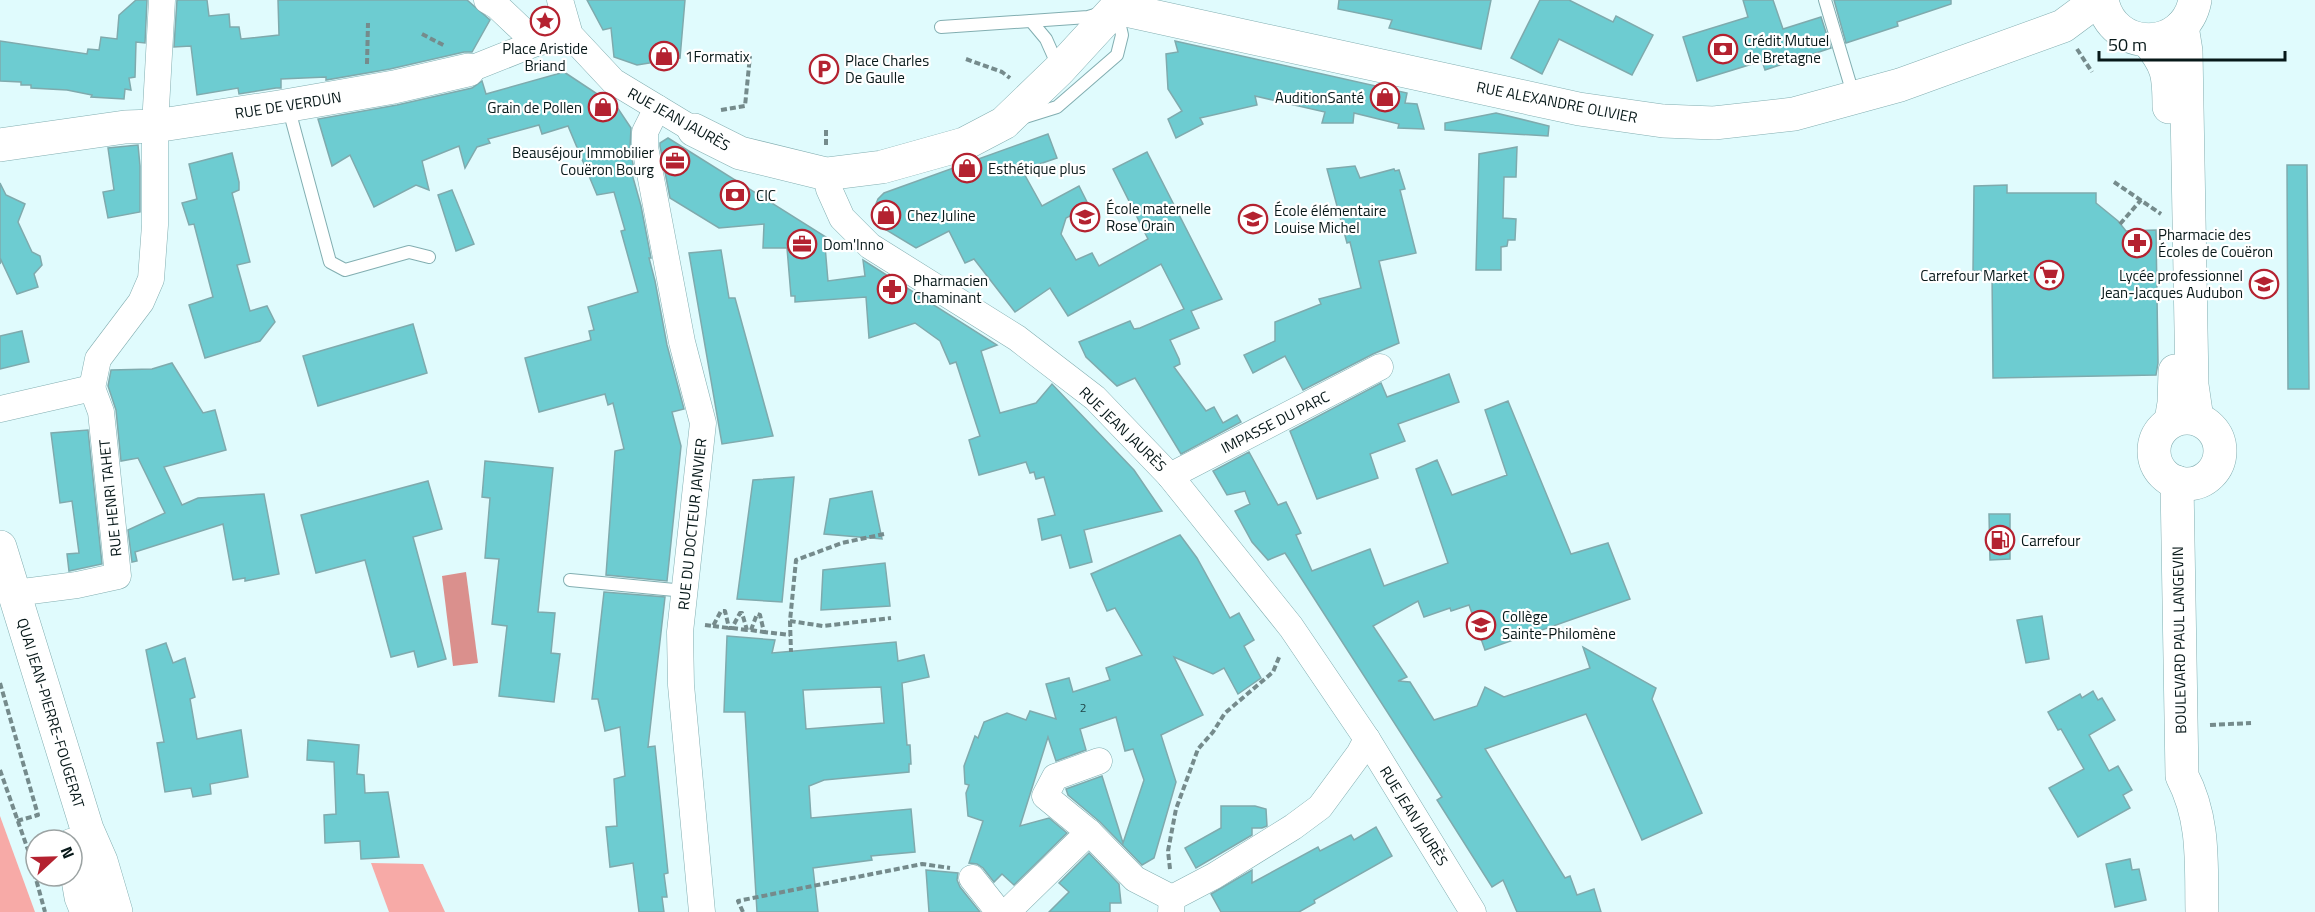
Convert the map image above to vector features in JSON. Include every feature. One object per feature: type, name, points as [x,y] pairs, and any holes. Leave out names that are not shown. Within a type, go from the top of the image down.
[{"type":"street","points":[[0,409],[92,388],[98,359],[141,302],[152,279],[155,225],[155,126],[162,0]]},
{"type":"street","points":[[487,0],[497,6],[536,43]]},
{"type":"street","points":[[560,0],[570,35]]},
{"type":"street","points":[[826,164],[882,166],[964,144],[1004,123],[1059,70],[1116,4]]},
{"type":"street","name":"RUE ALEXANDRE OLIVIER","points":[[1116,4],[1579,109],[1663,121],[1714,123],[1782,115],[1855,99],[1900,85],[2105,9]]},
{"type":"street","points":[[2105,9],[2129,36],[2147,40],[2169,36],[2192,7]]},
{"type":"street","points":[[2184,420],[2192,385],[2187,62],[2192,7]]},
{"type":"street","name":"RUE DE VERDUN","points":[[0,145],[125,127],[155,126],[366,92],[468,70],[536,43],[570,35]]},
{"type":"street","name":"RUE JEAN JAURÈS","points":[[570,35],[613,81],[694,130],[740,153],[826,164],[829,189],[842,218],[870,246],[1017,338],[1095,398],[1170,476],[1291,627],[1367,739],[1473,912]]},
{"type":"street","points":[[2147,40],[2160,55],[2169,77],[2175,386],[2184,420]]},
{"type":"street","name":"RUE DU DOCTEUR JANVIER","points":[[657,108],[645,132],[645,147],[682,342],[703,423],[681,621],[681,685],[702,912]]},
{"type":"street","name":"IMPASSE DU PARC","points":[[1170,476],[1380,367]]},
{"type":"street","name":"RUE HENRI TAHET","points":[[8,601],[118,576],[101,412],[92,388]]},
{"type":"street","points":[[2184,420],[2211,428],[2216,435],[2220,452],[2218,461],[2208,476],[2185,483],[2167,477],[2159,470],[2153,449],[2159,432],[2184,420]]},
{"type":"street","name":"BOULEVARD PAUL LANGEVIN","points":[[2184,912],[2184,824],[2198,769],[2198,725],[2185,483]]},
{"type":"street","name":"BOULEVARD PAUL LANGEVIN","points":[[2185,483],[2182,776],[2192,795],[2198,820],[2202,912]]},
{"type":"street","name":"QUAI JEAN-PIERRE-FOUGERAT","points":[[0,547],[8,601],[68,828]]},
{"type":"street","name":"QUAI JEAN-PIERRE-FOUGERAT","points":[[8,601],[87,829],[101,861],[116,912]]},
{"type":"street","points":[[1099,761],[1054,777],[1045,796],[1089,832],[1135,879],[1171,905],[1293,827],[1320,807],[1359,754],[1367,739]]},
{"type":"street","points":[[1007,912],[1089,832]]},
{"type":"street","points":[[972,878],[999,912]]},
{"type":"street","points":[[79,888],[87,912]]},
{"type":"lane","points":[[1825,0],[1855,99]]},
{"type":"lane","points":[[941,27],[1088,17],[1116,4],[1122,35],[1117,55],[1057,107],[1004,123]]},
{"type":"lane","points":[[1031,21],[1046,39],[1059,70]]},
{"type":"lane","points":[[288,105],[330,262],[345,270],[409,252],[429,258]]},
{"type":"lane","points":[[570,580],[685,591]]},
{"type":"path","points":[[366,92],[368,23]]},
{"type":"path","points":[[722,110],[745,106],[750,56]]},
{"type":"path","points":[[966,59],[1002,72]]},
{"type":"path","points":[[826,127],[826,164]]},
{"type":"path","points":[[2114,182],[2172,222]]},
{"type":"path","points":[[2120,224],[2140,200]]},
{"type":"path","points":[[791,652],[790,621],[796,560],[842,543],[884,534]]},
{"type":"path","points":[[712,626],[721,611],[725,611],[731,628]]},
{"type":"path","points":[[731,628],[740,613],[749,630]]},
{"type":"path","points":[[749,630],[757,614],[760,615],[764,632]]},
{"type":"path","points":[[790,621],[823,626],[891,618]]},
{"type":"path","points":[[681,621],[790,635]]},
{"type":"path","points":[[1171,905],[1168,851],[1176,809],[1198,749],[1213,732],[1225,713],[1273,672],[1291,627]]},
{"type":"path","points":[[0,683],[38,814],[17,821]]},
{"type":"path","points":[[2198,725],[2251,723]]},
{"type":"path","points":[[0,770],[28,850],[45,912]]},
{"type":"path","points":[[743,912],[738,901],[922,864],[958,869],[972,878]]},
{"type":"shaded area","points":[[466,572],[478,663],[453,666],[442,576]]},
{"type":"shaded area","points":[[0,816],[24,882],[24,888],[26,888],[35,912],[0,912]]},
{"type":"shaded area","points":[[371,863],[423,864],[445,912],[389,912]]},
{"type":"building","points":[[136,0],[147,0],[145,43],[136,42],[135,77],[129,78],[131,90],[125,89],[124,99],[91,97],[92,95],[67,90],[31,88],[31,85],[21,85],[21,82],[0,81],[0,41],[87,54],[88,49],[99,50],[101,37],[117,39],[119,15]]},
{"type":"building","points":[[177,0],[207,0],[209,16],[229,14],[230,27],[239,27],[241,39],[279,35],[278,0],[467,0],[490,20],[472,52],[326,80],[326,77],[281,79],[281,88],[239,94],[238,88],[197,95],[191,46],[174,47]]},
{"type":"building","points":[[587,0],[685,0],[680,58],[637,65],[614,57],[611,28],[603,30]]},
{"type":"building","points":[[1339,0],[1491,0],[1481,49],[1389,28],[1392,20],[1338,9]]},
{"type":"building","points":[[1540,0],[1569,0],[1613,22],[1616,16],[1653,35],[1632,75],[1559,39],[1542,74],[1511,58]]},
{"type":"building","points":[[1743,0],[1773,0],[1783,29],[1821,17],[1831,48],[1765,70],[1762,61],[1697,81],[1683,37],[1748,17]]},
{"type":"building","points":[[1834,0],[1951,0],[1951,4],[1897,22],[1898,26],[1846,43]]},
{"type":"building","points":[[1175,41],[1407,93],[1405,103],[1417,104],[1424,129],[1398,128],[1399,124],[1354,113],[1353,123],[1322,123],[1325,112],[1255,96],[1257,105],[1200,118],[1203,124],[1176,138],[1168,119],[1182,111],[1168,89],[1166,54],[1178,52]]},
{"type":"building","points":[[564,72],[617,107],[631,128],[630,147],[635,176],[632,174],[641,206],[667,345],[684,409],[672,412],[681,446],[667,581],[606,575],[615,451],[624,449],[613,403],[608,405],[605,394],[539,412],[525,358],[591,340],[589,331],[594,330],[588,307],[638,292],[621,231],[625,230],[614,192],[597,195],[568,126],[542,134],[539,125],[488,139],[490,143],[477,147],[465,168],[459,146],[422,161],[429,190],[416,185],[374,207],[350,155],[332,166],[318,119],[397,105],[472,88],[482,81],[486,94]]},
{"type":"building","points":[[1496,113],[1549,126],[1548,136],[1445,130],[1445,123]]},
{"type":"building","points":[[1048,134],[1057,158],[1022,170],[1042,206],[1079,186],[1089,206],[1066,218],[1061,234],[1076,260],[1092,253],[1099,266],[1148,239],[1113,169],[1147,152],[1222,299],[1191,311],[1199,328],[1170,340],[1180,364],[1174,367],[1206,411],[1214,407],[1223,423],[1237,415],[1241,422],[1181,454],[1135,378],[1117,386],[1086,357],[1079,342],[1130,321],[1134,329],[1140,328],[1184,309],[1161,264],[1068,316],[1050,288],[1015,312],[974,259],[965,263],[949,231],[916,248],[883,228],[879,222],[875,210],[876,204],[884,193]]},
{"type":"building","points":[[668,138],[829,239],[825,246],[828,281],[865,276],[863,260],[997,345],[981,351],[1000,413],[1036,403],[1052,384],[1134,470],[1162,511],[1084,530],[1092,562],[1070,568],[1061,535],[1042,540],[1038,519],[1055,515],[1044,477],[1036,479],[1034,472],[1030,473],[1026,462],[979,475],[969,440],[980,436],[956,362],[950,364],[940,341],[915,323],[869,338],[866,297],[795,302],[795,296],[791,296],[787,248],[763,248],[764,224],[719,228],[670,198],[660,146],[660,143]]},
{"type":"building","points":[[138,145],[140,212],[108,218],[103,192],[114,190],[108,148]]},
{"type":"building","points":[[1517,147],[1516,177],[1504,177],[1503,218],[1516,219],[1515,240],[1508,240],[1507,246],[1501,247],[1501,270],[1476,270],[1479,154]]},
{"type":"building","points":[[232,153],[239,190],[232,193],[250,262],[237,265],[250,311],[267,306],[275,322],[260,341],[205,358],[189,305],[213,297],[194,224],[189,225],[182,203],[197,199],[189,164]]},
{"type":"building","points":[[2287,165],[2307,165],[2309,389],[2288,389]]},
{"type":"building","points":[[1355,166],[1360,178],[1394,169],[1399,170],[1405,189],[1400,190],[1416,253],[1379,261],[1399,343],[1303,390],[1285,356],[1253,373],[1244,355],[1275,341],[1275,322],[1321,304],[1319,299],[1361,288],[1350,242],[1347,243],[1327,169]]},
{"type":"building","points":[[0,183],[6,195],[25,204],[18,222],[32,252],[40,256],[42,265],[34,274],[38,287],[17,294],[1,260],[0,264]]},
{"type":"building","points":[[2007,185],[2007,193],[2096,193],[2096,203],[2118,221],[2126,231],[2156,230],[2158,363],[2156,375],[1993,378],[1992,271],[1973,271],[1974,186]]},
{"type":"building","points":[[452,190],[474,244],[456,251],[438,195]]},
{"type":"building","points":[[721,250],[729,298],[735,298],[773,436],[722,444],[689,253]]},
{"type":"building","points":[[413,324],[427,373],[318,406],[303,356]]},
{"type":"building","points":[[22,331],[29,362],[0,369],[0,336]]},
{"type":"building","points":[[172,363],[203,413],[215,410],[226,450],[164,467],[182,505],[198,498],[264,494],[279,574],[245,581],[245,578],[233,580],[223,524],[135,552],[137,561],[132,562],[128,530],[165,513],[138,458],[121,461],[116,410],[108,386],[111,370],[152,369]]},
{"type":"building","points":[[1449,374],[1459,402],[1398,424],[1405,441],[1370,454],[1378,478],[1317,499],[1290,431],[1381,383],[1387,397]]},
{"type":"building","points":[[1508,401],[1571,554],[1608,543],[1630,599],[1485,650],[1469,605],[1451,611],[1450,608],[1424,617],[1418,601],[1373,626],[1407,677],[1398,681],[1410,682],[1434,720],[1477,706],[1485,687],[1504,697],[1590,668],[1583,647],[1656,688],[1652,699],[1702,813],[1642,840],[1586,714],[1485,749],[1565,878],[1570,876],[1577,895],[1594,889],[1601,912],[1517,912],[1503,880],[1492,887],[1437,800],[1442,797],[1285,553],[1268,560],[1252,542],[1235,511],[1250,504],[1245,491],[1227,495],[1213,471],[1249,452],[1278,505],[1286,502],[1301,533],[1296,535],[1312,571],[1370,549],[1384,586],[1448,563],[1416,469],[1437,460],[1452,495],[1507,475],[1485,410]]},
{"type":"building","points":[[88,430],[102,564],[69,571],[67,554],[79,553],[72,501],[60,503],[51,433]]},
{"type":"building","points":[[485,461],[553,468],[538,612],[555,613],[551,653],[560,654],[554,702],[499,696],[507,626],[492,624],[499,559],[485,558],[490,498],[482,497]]},
{"type":"building","points":[[794,477],[782,602],[737,599],[753,480]]},
{"type":"building","points":[[428,481],[442,529],[413,537],[446,659],[418,667],[414,651],[391,657],[365,560],[316,573],[301,515]]},
{"type":"building","points":[[872,491],[882,539],[824,534],[830,499]]},
{"type":"building","name":"Carrefour","points":[[1989,514],[2010,514],[2010,559],[1990,560]]},
{"type":"building","points":[[1180,535],[1197,558],[1230,618],[1239,613],[1254,640],[1244,646],[1261,678],[1238,694],[1224,668],[1213,674],[1174,657],[1203,715],[1161,735],[1176,782],[1154,858],[1142,865],[1100,822],[1068,795],[1066,789],[1102,776],[1123,843],[1144,780],[1133,749],[1125,751],[1116,717],[1080,729],[1086,750],[1056,761],[1048,737],[1020,826],[1049,818],[1067,833],[1014,885],[1002,874],[994,882],[983,868],[969,863],[983,821],[968,816],[966,793],[969,785],[965,784],[964,766],[975,736],[978,738],[984,722],[1007,713],[1026,720],[1030,711],[1056,719],[1046,684],[1069,678],[1073,692],[1110,680],[1106,668],[1142,655],[1115,608],[1107,611],[1091,574]]},
{"type":"building","points":[[885,563],[890,606],[821,610],[823,570]]},
{"type":"building","points":[[604,592],[665,597],[648,747],[655,746],[668,873],[664,874],[667,897],[662,897],[664,912],[639,912],[633,863],[610,867],[606,827],[617,826],[614,779],[625,776],[620,727],[605,731],[598,699],[592,699]]},
{"type":"building","points":[[2042,616],[2049,659],[2026,663],[2017,620]]},
{"type":"building","points":[[727,636],[775,640],[772,653],[896,642],[898,661],[924,655],[929,677],[902,683],[907,745],[910,745],[909,772],[824,780],[809,786],[811,818],[911,809],[915,852],[871,856],[872,860],[813,868],[818,912],[757,912],[745,712],[724,712]],"holes":[[[881,687],[884,723],[806,729],[803,690]]]},
{"type":"building","points":[[166,643],[173,663],[185,658],[195,697],[190,699],[197,739],[241,730],[248,777],[210,784],[211,794],[193,797],[191,788],[165,792],[157,743],[164,742],[146,650]]},
{"type":"building","points":[[2093,691],[2098,700],[2102,698],[2115,720],[2089,735],[2109,771],[2118,766],[2132,790],[2123,795],[2130,808],[2078,837],[2049,788],[2084,769],[2061,729],[2058,730],[2048,712],[2080,694],[2082,698]]},
{"type":"building","points":[[308,740],[359,745],[357,774],[364,775],[365,793],[388,792],[399,857],[361,859],[360,841],[325,843],[324,815],[336,814],[334,762],[307,760]]},
{"type":"building","points":[[1221,806],[1255,806],[1266,809],[1267,826],[1252,828],[1252,835],[1196,868],[1185,848],[1221,828]]},
{"type":"building","points":[[1376,827],[1392,856],[1314,900],[1315,903],[1299,912],[1221,912],[1211,894],[1252,870],[1252,883],[1318,847],[1320,851],[1351,835],[1354,840]]},
{"type":"building","points":[[1089,853],[1119,884],[1121,903],[1110,903],[1110,912],[1049,912],[1069,892],[1059,883]]},
{"type":"building","points":[[2130,859],[2132,870],[2139,869],[2146,900],[2115,907],[2106,864]]},
{"type":"building","points":[[926,870],[958,873],[957,880],[960,887],[980,912],[929,912]]},
{"type":"place","name":"Place Aristide Briand","points":[[545,21]]},
{"type":"place","name":"Crédit Mutuel de Bretagne","points":[[1723,49]]},
{"type":"place","name":"1Formatix","points":[[664,56]]},
{"type":"place","name":"Place Charles De Gaulle","points":[[824,69]]},
{"type":"place","name":"AuditionSanté","points":[[1385,97]]},
{"type":"place","name":"Grain de Pollen","points":[[603,107]]},
{"type":"place","name":"Beauséjour Immobilier Couëron Bourg","points":[[675,161]]},
{"type":"place","name":"Esthétique plus","points":[[967,168]]},
{"type":"place","name":"CIC","points":[[735,195]]},
{"type":"place","name":"Chez Juline","points":[[886,215]]},
{"type":"place","name":"École maternelle Rose Orain","points":[[1085,217]]},
{"type":"place","name":"École élémentaire Louise Michel","points":[[1253,219]]},
{"type":"place","name":"Pharmacie des Écoles de Couëron","points":[[2137,243]]},
{"type":"place","name":"Dom'Inno","points":[[802,244]]},
{"type":"place","name":"Carrefour Market","points":[[2049,275]]},
{"type":"place","name":"Lycée professionnel Jean-Jacques Audubon","points":[[2264,284]]},
{"type":"place","name":"Pharmacien Chaminant","points":[[892,289]]},
{"type":"place","name":"Carrefour","points":[[2000,540]]},
{"type":"place","name":"Collège Sainte-Philomène","points":[[1481,625]]}]
